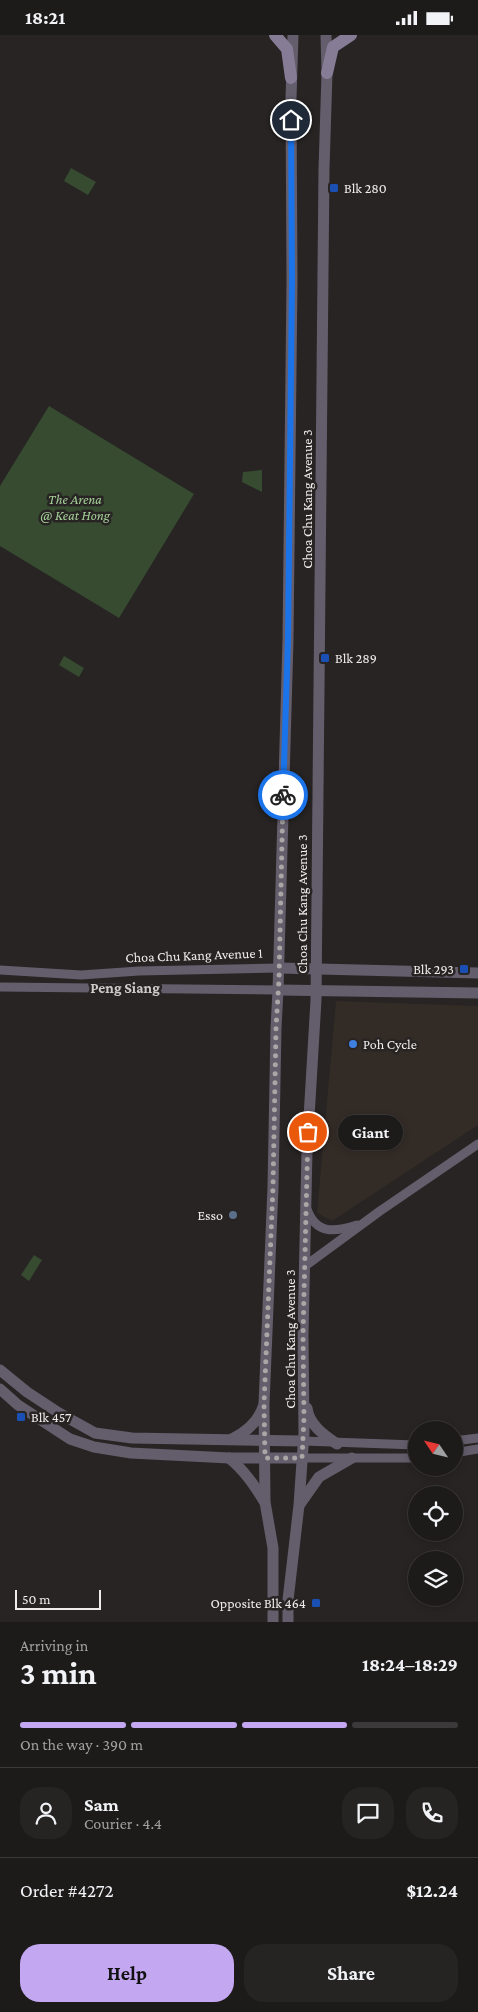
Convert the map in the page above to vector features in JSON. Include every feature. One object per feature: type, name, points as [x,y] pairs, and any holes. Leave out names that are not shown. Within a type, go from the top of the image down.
[{"type":"main road","points":[[275,35],[287,49],[291,78]]},
{"type":"main road","points":[[327,73],[333,47],[351,35]]},
{"type":"street","name":"Choa Chu Kang Avenue 3","points":[[273,1622],[273,1548],[265,1502],[264,1404],[273,1187],[288,640],[292,281],[291,78],[293,35]]},
{"type":"street","name":"Choa Chu Kang Avenue 3","points":[[288,1622],[288,1600],[299,1505],[303,1441],[303,1335],[309,1094],[317,969],[326,35]]},
{"type":"street","name":"Choa Chu Kang Avenue 1","points":[[0,970],[81,975],[139,971],[279,968],[478,973]]},
{"type":"street","points":[[0,987],[478,993]]},
{"type":"street","points":[[305,1266],[478,1145]]},
{"type":"street","points":[[306,1206],[314,1222],[325,1230],[334,1231],[364,1223]]},
{"type":"street","points":[[0,1370],[35,1398],[95,1433],[132,1438],[408,1445]]},
{"type":"street","points":[[0,1389],[18,1405],[70,1439],[94,1447],[131,1453],[229,1458],[408,1458]]},
{"type":"street","points":[[304,1389],[308,1413],[316,1428],[337,1444]]},
{"type":"street","points":[[228,1441],[243,1433],[260,1417],[264,1404]]},
{"type":"street","points":[[463,1440],[478,1438]]},
{"type":"street","points":[[400,1445],[401,1458]]},
{"type":"street","points":[[463,1452],[478,1449]]},
{"type":"street","points":[[229,1458],[240,1467],[254,1484],[265,1502]]},
{"type":"street","points":[[299,1505],[319,1477],[352,1458]]},
{"type":"shaded area","points":[[336,1001],[478,1006],[478,1125],[332,1221],[317,1213]]},
{"type":"green space","points":[[71,168],[96,182],[88,195],[64,181]]},
{"type":"green space","name":"The Arena @ Keat Hong","points":[[49,406],[194,494],[119,618],[0,546],[0,486]]},
{"type":"green space","points":[[262,470],[262,492],[242,482],[243,472]]},
{"type":"green space","points":[[64,656],[84,668],[79,677],[59,665]]},
{"type":"green space","points":[[34,1255],[42,1260],[29,1281],[21,1275]]},
{"type":"way so far","points":[[283,795],[273,1187],[264,1404],[265,1458],[302,1458],[304,1433],[303,1335],[308,1132]]},
{"type":"place","name":"Blk 280","points":[[334,188]]},
{"type":"place","name":"Blk 289","points":[[325,658]]},
{"type":"place","name":"Blk 293","points":[[464,969]]},
{"type":"place","name":"Poh Cycle","points":[[353,1044]]},
{"type":"place","name":"Giant","points":[[308,1132]]},
{"type":"place","name":"Esso","points":[[233,1215]]},
{"type":"place","name":"Blk 457","points":[[21,1417]]},
{"type":"place","name":"Opposite Blk 464","points":[[316,1603]]},
{"type":"district","name":"Peng Siang","points":[[125,988]]},
{"type":"route","points":[[283,795],[288,640],[292,281],[291,120]]}]
